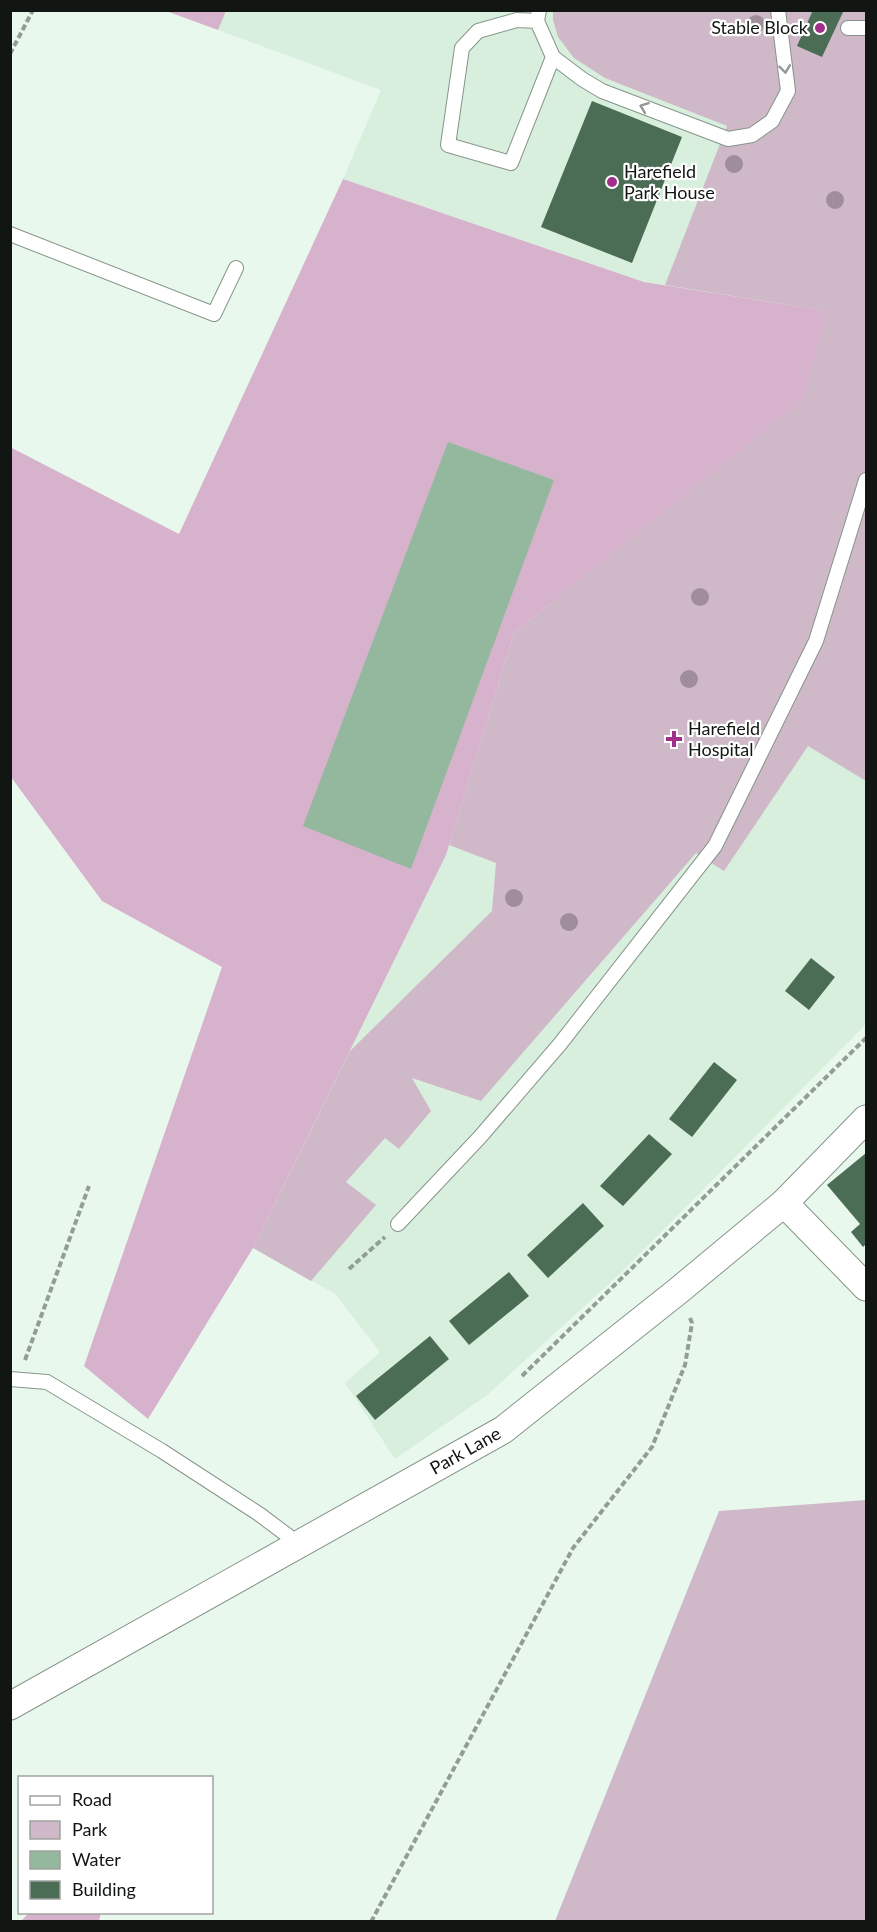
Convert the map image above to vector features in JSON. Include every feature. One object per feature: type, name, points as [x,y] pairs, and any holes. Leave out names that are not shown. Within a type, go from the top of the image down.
[{"type":"street","name":"Park Lane","points":[[10,1706],[502,1430],[678,1291],[784,1203],[867,1119]]},
{"type":"street","points":[[784,1203],[867,1287]]},
{"type":"lane","points":[[553,57],[511,163],[448,145],[462,48],[478,31],[538,16],[553,57],[582,80],[602,91],[728,139],[752,135],[772,121],[788,91],[778,10]]},
{"type":"lane","points":[[848,28],[867,28]]},
{"type":"lane","points":[[10,234],[214,315],[236,268]]},
{"type":"lane","points":[[398,1224],[480,1137],[560,1044],[715,846],[816,641],[867,480]]},
{"type":"lane","points":[[14,1380],[47,1383],[162,1451],[259,1514],[299,1544]]},
{"type":"path","points":[[10,54],[33,10]]},
{"type":"path","points":[[520,1378],[867,1038]]},
{"type":"path","points":[[14,1380],[89,1186]]},
{"type":"path","points":[[350,1269],[398,1224]]},
{"type":"path","points":[[371,1922],[573,1548],[652,1447],[687,1355],[692,1323],[678,1291]]},
{"type":"shaded area","name":"Harefield Hospital","points":[[226,10],[866,11],[866,1024],[621,1273],[486,1396],[395,1459],[345,1383],[380,1352],[335,1294],[253,1248],[446,855],[514,633],[826,311],[644,282],[343,179],[381,90],[218,30]]},
{"type":"shaded area","points":[[226,10],[218,30],[166,11]]},
{"type":"shaded area","points":[[343,179],[644,282],[827,311],[803,400],[514,633],[446,855],[253,1248],[148,1419],[84,1366],[222,967],[102,901],[11,777],[10,447],[179,534]]},
{"type":"shaded area","points":[[28,1914],[101,1914],[99,1921],[21,1921]]},
{"type":"green space","points":[[553,11],[866,11],[866,781],[808,746],[724,871],[696,853],[481,1101],[412,1078],[431,1111],[399,1149],[385,1138],[346,1182],[376,1205],[311,1281],[253,1248],[350,1051],[492,911],[496,863],[449,845],[514,633],[802,400],[826,311],[665,285],[727,126],[605,78],[574,58],[558,37]]},
{"type":"green space","points":[[866,1500],[866,1921],[555,1921],[719,1511]]},
{"type":"water","points":[[448,442],[554,480],[411,869],[303,826]]},
{"type":"building","name":"Stable Block","points":[[813,10],[844,10],[822,57],[797,46]]},
{"type":"building","name":"Harefield Park House","points":[[592,101],[682,137],[632,263],[541,227]]},
{"type":"building","points":[[811,958],[835,977],[809,1010],[785,991]]},
{"type":"building","points":[[714,1062],[737,1080],[692,1137],[669,1119]]},
{"type":"building","points":[[649,1134],[672,1154],[623,1206],[600,1186]]},
{"type":"building","points":[[866,1153],[866,1244],[863,1247],[851,1232],[860,1224],[827,1185]]},
{"type":"building","points":[[583,1203],[604,1226],[548,1278],[527,1255]]},
{"type":"building","points":[[509,1272],[529,1296],[469,1345],[449,1321]]},
{"type":"building","points":[[430,1336],[449,1359],[375,1420],[356,1396]]},
{"type":"place","name":"Stable Block","points":[[820,28]]},
{"type":"place","name":"Harefield Park House","points":[[612,182]]},
{"type":"place","name":"Harefield Hospital","points":[[674,739]]}]
